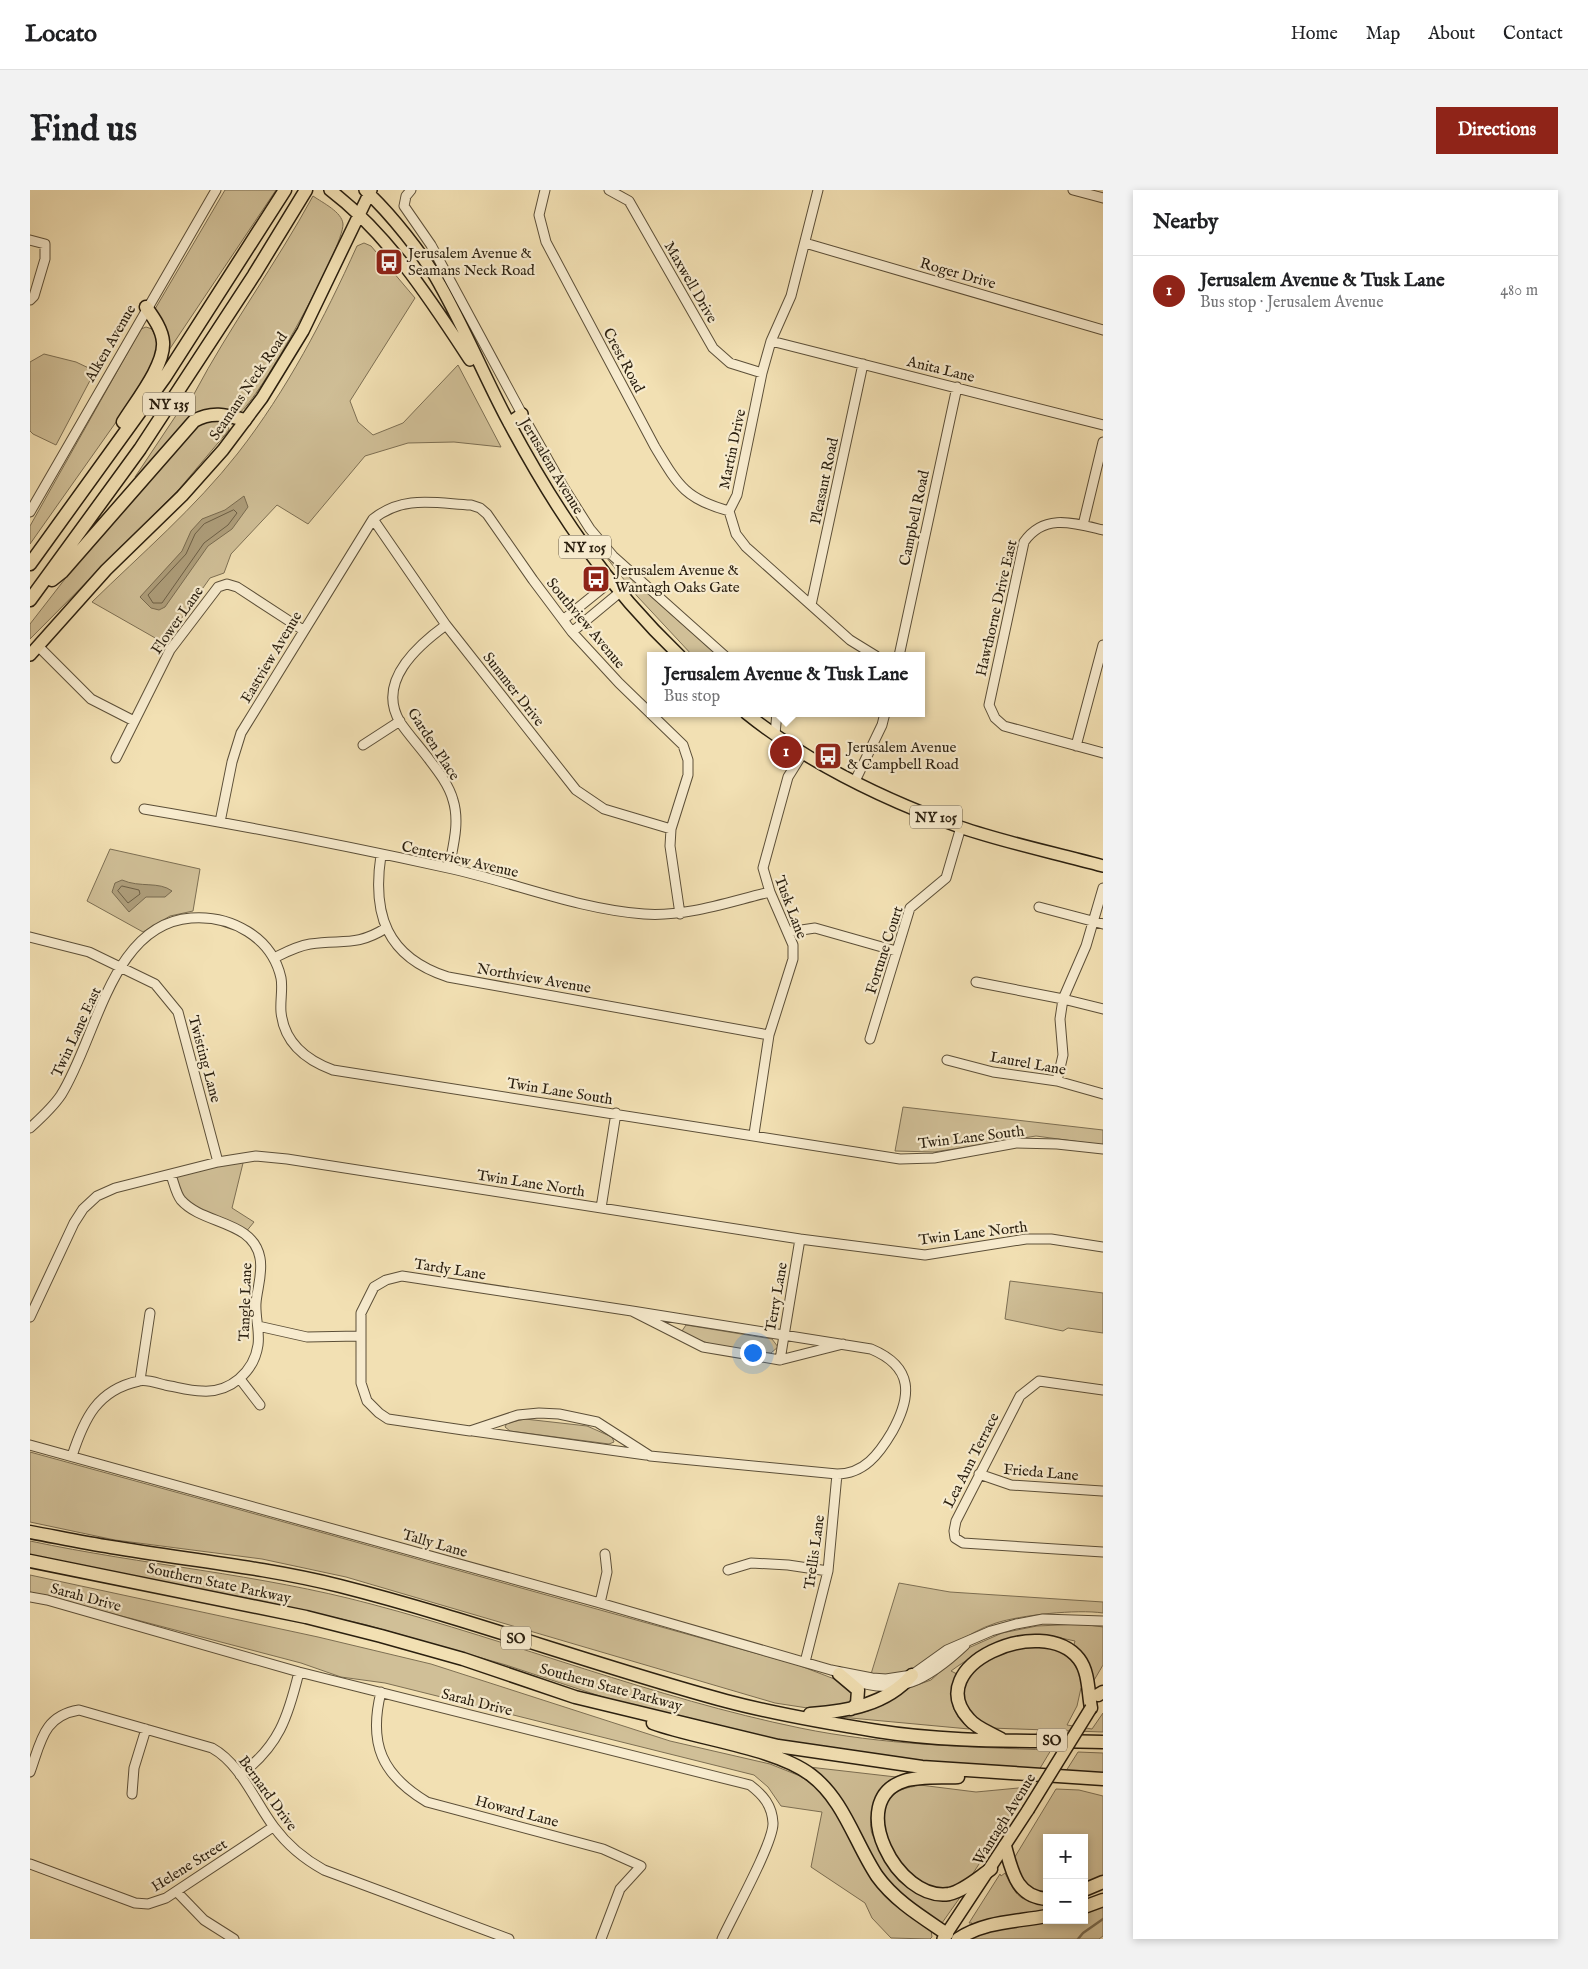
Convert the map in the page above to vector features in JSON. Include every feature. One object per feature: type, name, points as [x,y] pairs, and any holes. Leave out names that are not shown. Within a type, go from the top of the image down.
[{"type":"highway","name":"NY 135","points":[[34,595],[140,449],[244,292],[306,190]]},
{"type":"highway","name":"NY 135","points":[[30,564],[165,377],[282,195]]},
{"type":"highway","points":[[76,501],[157,367],[162,354],[163,342],[161,331],[146,307]]},
{"type":"highway","points":[[34,595],[62,572],[194,421],[202,416],[216,413],[245,420]]},
{"type":"highway","name":"Southern State Parkway","points":[[30,1532],[110,1547],[257,1568],[337,1586],[436,1613],[728,1701],[879,1732],[961,1739],[1103,1742]]},
{"type":"highway","name":"Southern State Parkway","points":[[30,1561],[297,1615],[463,1659],[575,1697],[778,1746],[922,1768],[1103,1779]]},
{"type":"highway","points":[[1001,1739],[970,1721],[963,1712],[958,1691],[962,1677],[971,1663],[998,1649],[1039,1640],[1051,1641],[1067,1648],[1080,1660],[1085,1670],[1091,1708]]},
{"type":"highway","points":[[835,1672],[858,1690],[857,1704],[851,1709]]},
{"type":"highway","points":[[793,1715],[851,1709],[877,1701],[903,1685],[912,1675]]},
{"type":"highway","points":[[575,1697],[675,1731],[775,1756],[811,1775],[836,1803],[877,1875],[889,1890],[911,1910],[949,1937],[984,1926],[1043,1917]]},
{"type":"highway","points":[[991,1869],[958,1891],[949,1894],[929,1893],[916,1888],[899,1871],[883,1842],[877,1821],[880,1806],[888,1792],[904,1781],[965,1776],[1024,1775]]},
{"type":"highway","points":[[1070,1777],[1103,1784]]},
{"type":"highway","points":[[1005,1846],[1014,1879],[1022,1890],[1043,1898]]},
{"type":"highway","points":[[1088,1888],[1103,1882]]},
{"type":"highway","points":[[1088,1906],[1103,1900]]},
{"type":"main road","name":"Jerusalem Avenue","points":[[330,190],[392,250],[431,300],[499,403]]},
{"type":"main road","name":"Jerusalem Avenue","points":[[368,191],[444,281],[509,423],[562,515],[619,593],[676,652]]},
{"type":"main road","name":"Seamans Neck Road","points":[[34,650],[106,570],[182,496],[223,450],[262,398],[303,331],[359,216],[368,191]]},
{"type":"main road","points":[[509,423],[522,414]]},
{"type":"main road","name":"NY 105","points":[[752,717],[803,754],[896,801],[961,827],[1103,866]]},
{"type":"main road","name":"Wantagh Avenue","points":[[949,1937],[1101,1691]]},
{"type":"street","name":"Alken Avenue","points":[[30,512],[146,307],[216,190]]},
{"type":"street","points":[[411,190],[404,201],[404,206],[431,246],[444,281],[564,488],[603,546],[720,652]]},
{"type":"street","name":"Crest Road","points":[[545,190],[539,215],[546,242],[655,448],[674,479],[686,492],[705,504],[729,511]]},
{"type":"street","name":"Maxwell Drive","points":[[608,190],[629,201],[713,348],[730,363],[762,373]]},
{"type":"street","name":"Martin Drive","points":[[818,190],[791,296],[771,341],[762,373],[737,495],[729,511],[736,534],[746,547],[856,645],[869,652]]},
{"type":"street","points":[[1073,190],[1103,198]]},
{"type":"street","points":[[30,240],[46,244],[45,259],[34,296],[30,300]]},
{"type":"street","name":"Roger Drive","points":[[805,243],[1103,330]]},
{"type":"street","name":"Anita Lane","points":[[771,341],[957,387],[1103,426]]},
{"type":"street","name":"Pleasant Road","points":[[811,605],[863,364]]},
{"type":"street","name":"Campbell Road","points":[[900,652],[957,387]]},
{"type":"street","points":[[1083,525],[1103,442]]},
{"type":"street","name":"Southview Avenue","points":[[373,519],[386,508],[412,502],[471,505],[480,508],[493,522],[532,580],[572,632],[618,683],[647,711]]},
{"type":"street","name":"Summer Drive","points":[[373,519],[446,625],[576,790],[604,809],[671,829]]},
{"type":"street","name":"Eastview Avenue","points":[[220,822],[232,762],[241,732],[373,519]]},
{"type":"street","name":"Hawthorne Drive East","points":[[1076,746],[1004,726],[993,716],[989,700],[1024,542],[1034,530],[1051,522],[1083,525],[1103,530]]},
{"type":"street","points":[[563,620],[610,582]]},
{"type":"street","name":"Flower Lane","points":[[116,758],[170,650],[205,602],[218,588],[227,584],[237,587],[303,630]]},
{"type":"street","points":[[572,632],[619,593]]},
{"type":"street","name":"Garden Place","points":[[446,625],[414,651],[402,667],[394,688],[395,708],[400,721],[442,776],[453,800],[457,821],[449,868]]},
{"type":"street","points":[[1103,645],[1076,746],[1103,753]]},
{"type":"street","points":[[34,650],[91,700],[134,721]]},
{"type":"street","name":"Southview Avenue","points":[[654,717],[682,744],[688,760],[688,775],[671,829],[670,846],[680,914]]},
{"type":"street","points":[[775,734],[777,717]]},
{"type":"street","points":[[855,781],[884,717]]},
{"type":"street","points":[[363,745],[400,721]]},
{"type":"street","name":"Tusk Lane","points":[[754,1134],[769,1035],[793,959],[793,945],[770,892],[763,868],[765,852],[788,777],[803,754]]},
{"type":"street","name":"Centerview Avenue","points":[[144,809],[220,822],[449,868],[577,902],[643,914],[680,914],[770,892]]},
{"type":"street","name":"Fortune Court","points":[[870,1040],[910,908],[918,900],[940,886],[946,878],[961,827]]},
{"type":"street","name":"Northview Avenue","points":[[381,855],[377,893],[386,928],[401,950],[422,967],[448,977],[769,1035]]},
{"type":"street","points":[[1057,1081],[1062,1065],[1060,1019],[1062,999],[1086,946],[1103,888]]},
{"type":"street","points":[[1039,907],[1103,924]]},
{"type":"street","name":"Twin Lane South","points":[[122,966],[134,946],[153,930],[168,924],[191,918],[216,919],[241,926],[260,940],[274,958],[281,978],[281,1012],[285,1028],[295,1047],[318,1065],[333,1070],[754,1134],[900,1159],[934,1158],[1016,1143],[1057,1144],[1103,1149]]},
{"type":"street","points":[[274,958],[296,947],[312,944],[350,942],[370,938],[386,928]]},
{"type":"street","points":[[788,932],[815,928],[896,951]]},
{"type":"street","name":"Twisting Lane","points":[[30,937],[75,947],[122,966],[155,984],[178,1012],[218,1162]]},
{"type":"street","name":"Twin Lane East","points":[[30,1128],[61,1095],[122,966]]},
{"type":"street","points":[[976,982],[1103,1009]]},
{"type":"street","name":"Laurel Lane","points":[[947,1060],[993,1072],[1057,1081],[1103,1094]]},
{"type":"street","points":[[601,1208],[616,1113]]},
{"type":"street","name":"Twin Lane North","points":[[30,1317],[83,1209],[97,1196],[116,1188],[218,1162],[256,1156],[288,1159],[800,1239],[925,1255],[1026,1239],[1051,1240],[1103,1247]]},
{"type":"street","name":"Tangle Lane","points":[[171,1175],[180,1198],[188,1207],[201,1215],[238,1229],[253,1242],[260,1256],[261,1267],[256,1306],[258,1346],[249,1370],[240,1379]]},
{"type":"street","name":"Terry Lane","points":[[780,1360],[800,1239]]},
{"type":"street","name":"Tardy Lane","points":[[402,1276],[784,1334],[871,1348],[886,1355],[898,1367],[907,1393],[904,1410],[881,1452],[865,1466],[847,1474],[837,1474],[650,1456],[402,1422],[388,1419],[379,1413],[367,1401],[361,1383],[360,1313],[374,1288],[386,1280],[402,1276]]},
{"type":"street","name":"Tardy Lane","points":[[632,1310],[703,1347],[780,1360],[842,1344]]},
{"type":"street","points":[[140,1380],[150,1313]]},
{"type":"street","points":[[258,1326],[306,1336],[360,1336]]},
{"type":"street","points":[[72,1456],[81,1426],[93,1407],[113,1392],[140,1380],[203,1392],[224,1388],[240,1379],[260,1405]]},
{"type":"street","name":"Lea Ann Terrace","points":[[1103,1390],[1039,1381],[1020,1396],[956,1521],[954,1535],[958,1541],[1103,1552]]},
{"type":"street","name":"Tardy Lane","points":[[470,1430],[518,1415],[560,1414],[597,1422],[650,1456]]},
{"type":"street","name":"Tally Lane","points":[[30,1445],[600,1603],[805,1662],[862,1684],[876,1687],[903,1685],[930,1674],[972,1640]]},
{"type":"street","name":"Trellis Lane","points":[[805,1662],[828,1571],[837,1474]]},
{"type":"street","name":"Frieda Lane","points":[[979,1474],[1011,1486],[1102,1491]]},
{"type":"street","points":[[600,1603],[607,1572],[605,1554]]},
{"type":"street","points":[[728,1570],[751,1563],[788,1565],[828,1571]]},
{"type":"street","name":"Sarah Drive","points":[[30,1597],[47,1600],[299,1672],[750,1785],[765,1797],[770,1808],[773,1832],[722,1939]]},
{"type":"street","name":"Tally Lane","points":[[835,1672],[886,1679],[912,1675],[947,1650],[1016,1624],[1043,1619],[1103,1621]]},
{"type":"street","points":[[240,1775],[257,1762],[282,1728],[299,1672]]},
{"type":"street","name":"Howard Lane","points":[[381,1692],[376,1712],[377,1734],[381,1751],[388,1770],[405,1789],[427,1802],[603,1848],[641,1866],[620,1889],[600,1939]]},
{"type":"street","name":"Bernard Drive","points":[[30,1772],[46,1729],[53,1719],[65,1712],[79,1710],[212,1748],[220,1752],[240,1775],[274,1827],[291,1848],[324,1870],[509,1939]]},
{"type":"street","points":[[132,1794],[134,1768],[146,1729]]},
{"type":"street","name":"Helene Street","points":[[30,1864],[135,1903],[156,1902],[177,1892],[274,1827]]},
{"type":"street","points":[[177,1892],[204,1920],[234,1939]]},
{"type":"shaded area","points":[[225,190],[276,190],[167,353],[155,309]]},
{"type":"shaded area","points":[[313,196],[331,208],[342,220],[343,224],[340,238],[330,262],[281,354],[249,403],[239,413],[212,409],[201,411],[140,476],[135,477],[191,393],[194,394]]},
{"type":"shaded area","points":[[364,243],[371,246],[415,298],[350,401],[358,422],[373,435],[403,423],[458,365],[501,447],[454,442],[408,443],[365,456],[308,524],[277,505],[231,554],[224,573],[210,578],[164,643],[92,602],[186,512],[238,453],[273,404],[288,379],[318,327],[357,246]]},
{"type":"shaded area","points":[[146,327],[152,329],[159,344],[150,374],[30,544],[30,526],[141,329]]},
{"type":"shaded area","points":[[44,354],[76,362],[95,371],[56,445],[30,431],[30,362]]},
{"type":"shaded area","points":[[209,420],[225,420],[228,423],[229,430],[180,488],[30,639],[30,624],[75,566],[196,426]]},
{"type":"shaded area","points":[[595,543],[639,586],[713,652],[689,652],[637,596]]},
{"type":"shaded area","points":[[110,849],[200,869],[193,911],[170,916],[143,932],[87,901]]},
{"type":"shaded area","points":[[903,1107],[1103,1130],[1103,1145],[1036,1136],[934,1152],[895,1151]]},
{"type":"shaded area","points":[[244,1159],[232,1208],[254,1222],[245,1233],[189,1206],[172,1176]]},
{"type":"shaded area","points":[[1010,1281],[1103,1293],[1103,1333],[1068,1328],[1063,1331],[1005,1319]]},
{"type":"shaded area","points":[[686,1325],[772,1339],[778,1347],[771,1353],[714,1345],[682,1331]]},
{"type":"shaded area","points":[[525,1419],[587,1426],[612,1437],[614,1442],[609,1444],[510,1431],[505,1427],[507,1423]]},
{"type":"shaded area","points":[[30,1452],[798,1665],[850,1685],[855,1691],[852,1705],[814,1709],[775,1703],[346,1577],[262,1559],[115,1540],[30,1522]]},
{"type":"shaded area","points":[[30,1541],[115,1557],[244,1577],[371,1604],[478,1635],[638,1686],[746,1716],[800,1728],[894,1742],[1051,1750],[1039,1770],[949,1767],[797,1747],[612,1700],[506,1665],[367,1625],[276,1604],[30,1555]]},
{"type":"shaded area","points":[[30,1575],[318,1637],[431,1664],[670,1741],[770,1764],[800,1776],[819,1789],[830,1803],[869,1871],[931,1930],[932,1937],[930,1939],[891,1938],[872,1918],[865,1903],[811,1867],[822,1812],[781,1806],[768,1787],[754,1775],[385,1683],[341,1677],[301,1663],[30,1592]]},
{"type":"shaded area","points":[[899,1583],[950,1592],[1103,1602],[1103,1613],[1064,1612],[1007,1620],[984,1627],[920,1666],[904,1673],[871,1674]]},
{"type":"shaded area","points":[[1081,1624],[1103,1627],[1103,1665],[1093,1682],[1073,1648],[1075,1641],[1052,1636],[1031,1636],[1007,1641],[983,1651],[951,1671],[957,1674],[952,1690],[952,1704],[958,1716],[969,1729],[840,1717],[868,1711],[906,1689],[931,1680],[966,1649],[1002,1633],[1037,1626]]},
{"type":"shaded area","points":[[1042,1644],[1058,1650],[1070,1659],[1081,1679],[1083,1687],[1081,1688],[1077,1706],[1067,1725],[1092,1729],[1103,1713],[1103,1732],[990,1728],[967,1714],[962,1695],[963,1682],[969,1671],[978,1663],[990,1657]]},
{"type":"shaded area","points":[[1078,1752],[1103,1753],[1103,1773],[1066,1771]]},
{"type":"shaded area","points":[[809,1767],[896,1777],[881,1791],[876,1801],[871,1818],[872,1833],[884,1858],[901,1880],[910,1888],[934,1899],[961,1896],[942,1923],[906,1901],[887,1882]]},
{"type":"shaded area","points":[[920,1785],[976,1792],[1029,1787],[968,1881],[943,1890],[936,1890],[917,1884],[908,1876],[892,1851],[883,1823],[884,1810],[890,1798],[901,1790]]},
{"type":"shaded area","points":[[1056,1789],[1079,1790],[1103,1796],[1103,1878],[1088,1884],[1088,1834],[1043,1834],[1043,1896],[1024,1889],[1013,1860]]},
{"type":"shaded area","points":[[1005,1873],[1016,1893],[1020,1896],[1030,1902],[1043,1904],[1043,1913],[971,1926],[972,1923],[969,1923],[1000,1874],[1001,1876]]},
{"type":"shaded area","points":[[1103,1906],[1103,1936],[1099,1939],[969,1939],[995,1928],[1040,1921],[1043,1921],[1043,1924],[1088,1924],[1088,1911]]},
{"type":"water","points":[[244,496],[248,507],[232,529],[208,546],[165,607],[159,610],[151,608],[140,597],[182,551],[191,531],[202,519],[225,510]]},
{"type":"water","points":[[122,880],[136,884],[161,886],[172,891],[165,897],[146,897],[129,912],[112,892],[115,883]]},
{"type":"waterway","points":[[1078,1939],[1083,1933],[1103,1919]]},
{"type":"place","name":"Jerusalem Avenue & Seamans Neck Road","points":[[389,262]]},
{"type":"place","name":"Jerusalem Avenue & Wantagh Oaks Gate","points":[[596,579]]},
{"type":"place","name":"Jerusalem Avenue & Tusk Lane","points":[[786,752]]},
{"type":"place","name":"Jerusalem Avenue & Campbell Road","points":[[828,756]]}]
